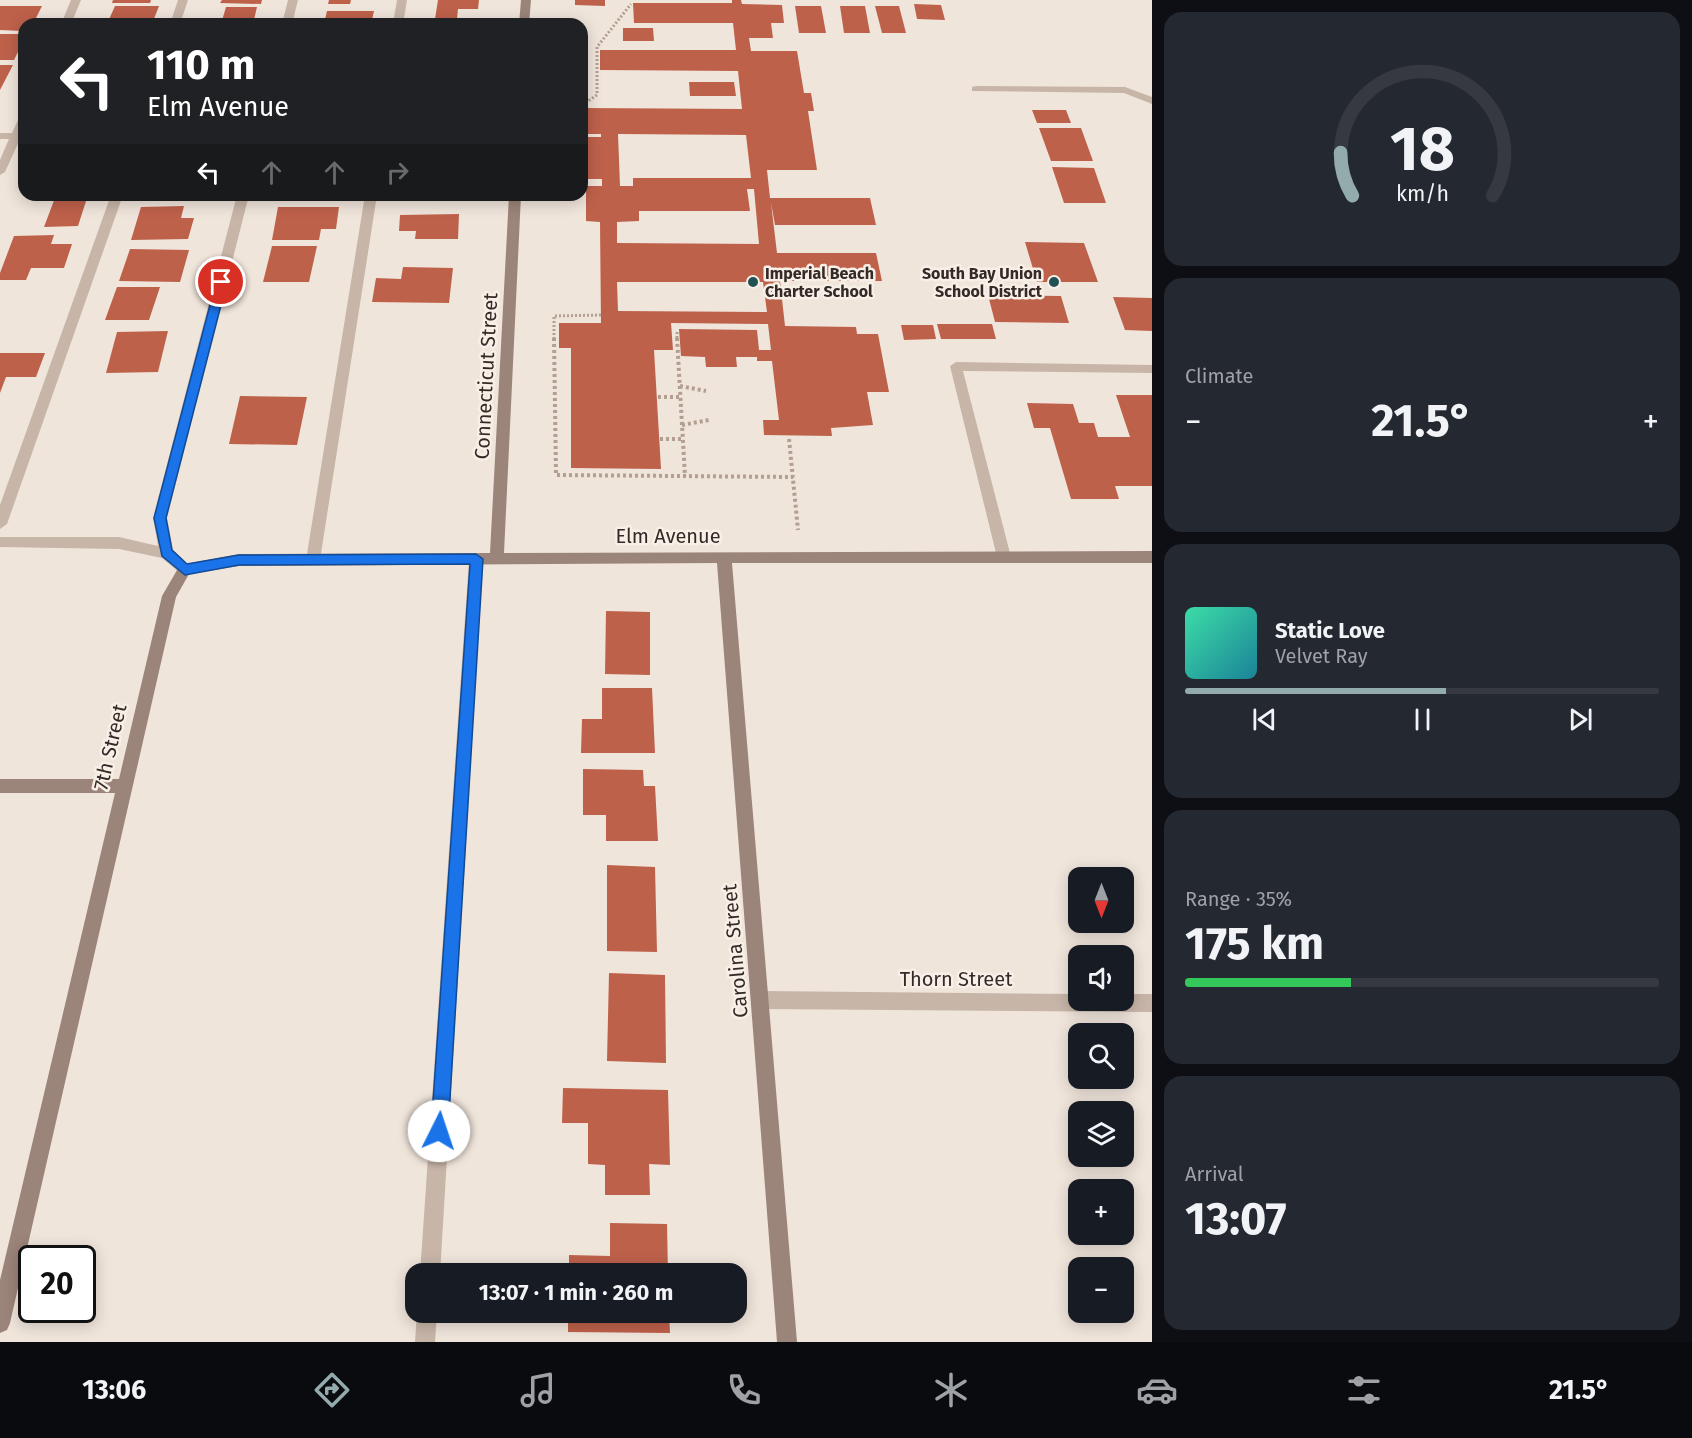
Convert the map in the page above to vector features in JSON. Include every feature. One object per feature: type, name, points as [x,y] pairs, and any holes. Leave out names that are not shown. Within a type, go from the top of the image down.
[{"type":"street","points":[[68,18],[76,0]]},
{"type":"street","points":[[177,18],[183,0]]},
{"type":"street","points":[[288,18],[293,0]]},
{"type":"street","points":[[399,18],[402,0]]},
{"type":"street","points":[[524,18],[525,0]]},
{"type":"street","points":[[976,89],[1125,90],[1152,101]]},
{"type":"street","points":[[0,136],[18,136]]},
{"type":"street","points":[[0,172],[18,140]]},
{"type":"street","points":[[0,524],[115,201]]},
{"type":"street","points":[[166,553],[160,518],[241,201]]},
{"type":"street","points":[[313,560],[370,201]]},
{"type":"street","name":"Connecticut Street","points":[[496,558],[515,201]]},
{"type":"street","points":[[1004,557],[956,366],[1152,369]]},
{"type":"street","points":[[0,542],[119,543],[166,553],[185,569]]},
{"type":"street","name":"Elm Avenue","points":[[185,569],[239,560],[723,556],[1152,557]]},
{"type":"street","name":"Carolina Street","points":[[723,556],[787,1342]]},
{"type":"street","points":[[431,1263],[476,559]]},
{"type":"street","name":"7th Street","points":[[0,1323],[169,596],[185,569]]},
{"type":"street","points":[[0,786],[124,786]]},
{"type":"street","name":"Thorn Street","points":[[760,1000],[1152,1003]]},
{"type":"street","points":[[425,1342],[426,1323]]},
{"type":"path","points":[[588,101],[597,95],[597,47],[631,4]]},
{"type":"path","points":[[602,315],[554,316],[556,475],[793,477]]},
{"type":"path","points":[[677,332],[686,476]]},
{"type":"path","points":[[680,386],[705,391]]},
{"type":"path","points":[[658,397],[681,397]]},
{"type":"path","points":[[682,425],[709,420]]},
{"type":"path","points":[[660,439],[683,439]]},
{"type":"path","points":[[789,439],[798,530]]},
{"type":"building","points":[[113,0],[151,0],[150,3],[112,3]]},
{"type":"building","points":[[222,0],[262,0],[261,4],[220,3]]},
{"type":"building","points":[[329,0],[351,0],[350,4],[328,4]]},
{"type":"building","points":[[438,0],[479,0],[478,9],[458,9],[457,18],[435,18]]},
{"type":"building","points":[[575,0],[605,0],[605,6],[575,5]]},
{"type":"building","points":[[732,0],[741,0],[742,4],[782,5],[784,23],[771,23],[773,38],[749,38],[751,51],[797,51],[804,93],[811,93],[814,111],[808,111],[817,170],[767,170],[770,198],[870,198],[876,225],[775,225],[771,203],[777,253],[876,253],[882,281],[780,281],[785,326],[856,327],[857,334],[878,334],[889,392],[867,392],[873,425],[831,428],[832,436],[764,435],[763,420],[779,420],[772,361],[757,361],[757,357],[736,357],[737,367],[706,367],[705,357],[681,356],[679,329],[757,330],[759,350],[771,350],[768,324],[671,323],[673,350],[654,350],[661,469],[571,468],[571,348],[559,348],[559,323],[601,323],[600,222],[586,221],[586,201],[588,201],[588,186],[602,186],[602,179],[588,179],[588,137],[601,137],[601,134],[588,134],[588,108],[742,109],[738,71],[600,70],[600,50],[736,50],[733,23],[634,23],[633,3],[732,3]],"holes":[[[618,134],[746,135],[751,178],[633,178],[633,186],[620,186]],[[747,189],[754,189],[759,244],[617,243],[617,222],[639,221],[639,211],[750,211]],[[617,282],[763,282],[767,312],[618,311]]]},
{"type":"building","points":[[914,4],[941,5],[945,20],[917,19]]},
{"type":"building","points":[[0,6],[42,6],[36,18],[18,18],[18,31],[0,30]]},
{"type":"building","points":[[115,6],[159,6],[154,18],[110,18]]},
{"type":"building","points":[[795,6],[821,6],[826,33],[799,33]]},
{"type":"building","points":[[840,6],[865,6],[870,33],[844,33]]},
{"type":"building","points":[[875,6],[899,6],[906,33],[882,33]]},
{"type":"building","points":[[226,7],[257,7],[254,18],[223,18]]},
{"type":"building","points":[[327,11],[374,11],[372,18],[325,18]]},
{"type":"building","points":[[623,28],[653,28],[654,41],[623,41]]},
{"type":"building","points":[[0,34],[18,34],[18,52],[14,60],[0,60]]},
{"type":"building","points":[[0,65],[13,65],[0,90]]},
{"type":"building","points":[[689,82],[734,82],[736,96],[690,96]]},
{"type":"building","points":[[1032,110],[1066,110],[1071,123],[1037,123]]},
{"type":"building","points":[[1039,128],[1081,128],[1093,161],[1051,161]]},
{"type":"building","points":[[1052,167],[1094,168],[1106,203],[1064,203]]},
{"type":"building","points":[[54,201],[86,201],[78,226],[44,227]]},
{"type":"building","points":[[184,206],[181,218],[194,218],[188,239],[131,240],[141,207]]},
{"type":"building","points":[[278,207],[339,207],[336,229],[321,229],[319,240],[272,240]]},
{"type":"building","points":[[459,214],[458,239],[415,239],[416,231],[399,231],[400,215]]},
{"type":"building","points":[[54,235],[51,244],[72,244],[64,268],[31,268],[26,280],[0,280],[0,273],[14,236]]},
{"type":"building","points":[[1025,242],[1084,243],[1098,282],[1037,282]]},
{"type":"building","points":[[272,246],[317,246],[309,282],[263,282]]},
{"type":"building","points":[[130,249],[189,250],[180,282],[119,281]]},
{"type":"building","points":[[403,267],[453,268],[449,303],[372,302],[376,278],[401,279]]},
{"type":"building","points":[[117,287],[160,287],[149,320],[105,320]]},
{"type":"building","points":[[988,295],[1061,296],[1069,323],[995,322]]},
{"type":"building","points":[[1113,297],[1152,298],[1152,331],[1125,330]]},
{"type":"building","points":[[937,324],[992,324],[996,339],[941,339]]},
{"type":"building","points":[[901,325],[933,325],[936,339],[904,340]]},
{"type":"building","points":[[168,331],[158,372],[106,373],[117,332]]},
{"type":"building","points":[[0,353],[45,353],[36,377],[6,377],[0,393]]},
{"type":"building","points":[[1116,395],[1152,395],[1152,486],[1115,486],[1119,499],[1071,499],[1050,428],[1034,428],[1027,403],[1073,404],[1079,423],[1094,423],[1098,437],[1130,437]]},
{"type":"building","points":[[240,396],[307,397],[297,445],[229,444]]},
{"type":"building","points":[[606,611],[650,612],[650,675],[605,674]]},
{"type":"building","points":[[602,688],[652,688],[655,753],[581,753],[582,719],[602,719]]},
{"type":"building","points":[[583,769],[643,770],[644,786],[655,786],[658,841],[606,841],[606,815],[583,815]]},
{"type":"building","points":[[607,865],[655,867],[657,952],[607,951]]},
{"type":"building","points":[[609,973],[665,975],[666,1063],[607,1061]]},
{"type":"building","points":[[563,1088],[668,1090],[670,1165],[649,1164],[650,1195],[605,1195],[605,1165],[588,1164],[588,1123],[562,1123]]},
{"type":"building","points":[[610,1223],[667,1224],[668,1263],[569,1263],[569,1255],[610,1256]]},
{"type":"building","points":[[568,1323],[670,1323],[670,1333],[568,1332]]},
{"type":"place","name":"Imperial Beach Charter School","points":[[753,282]]},
{"type":"place","name":"South Bay Union School District","points":[[1054,282]]},
{"type":"route","points":[[221,282],[160,518],[166,553],[185,569],[239,560],[476,559],[439,1131]]}]
